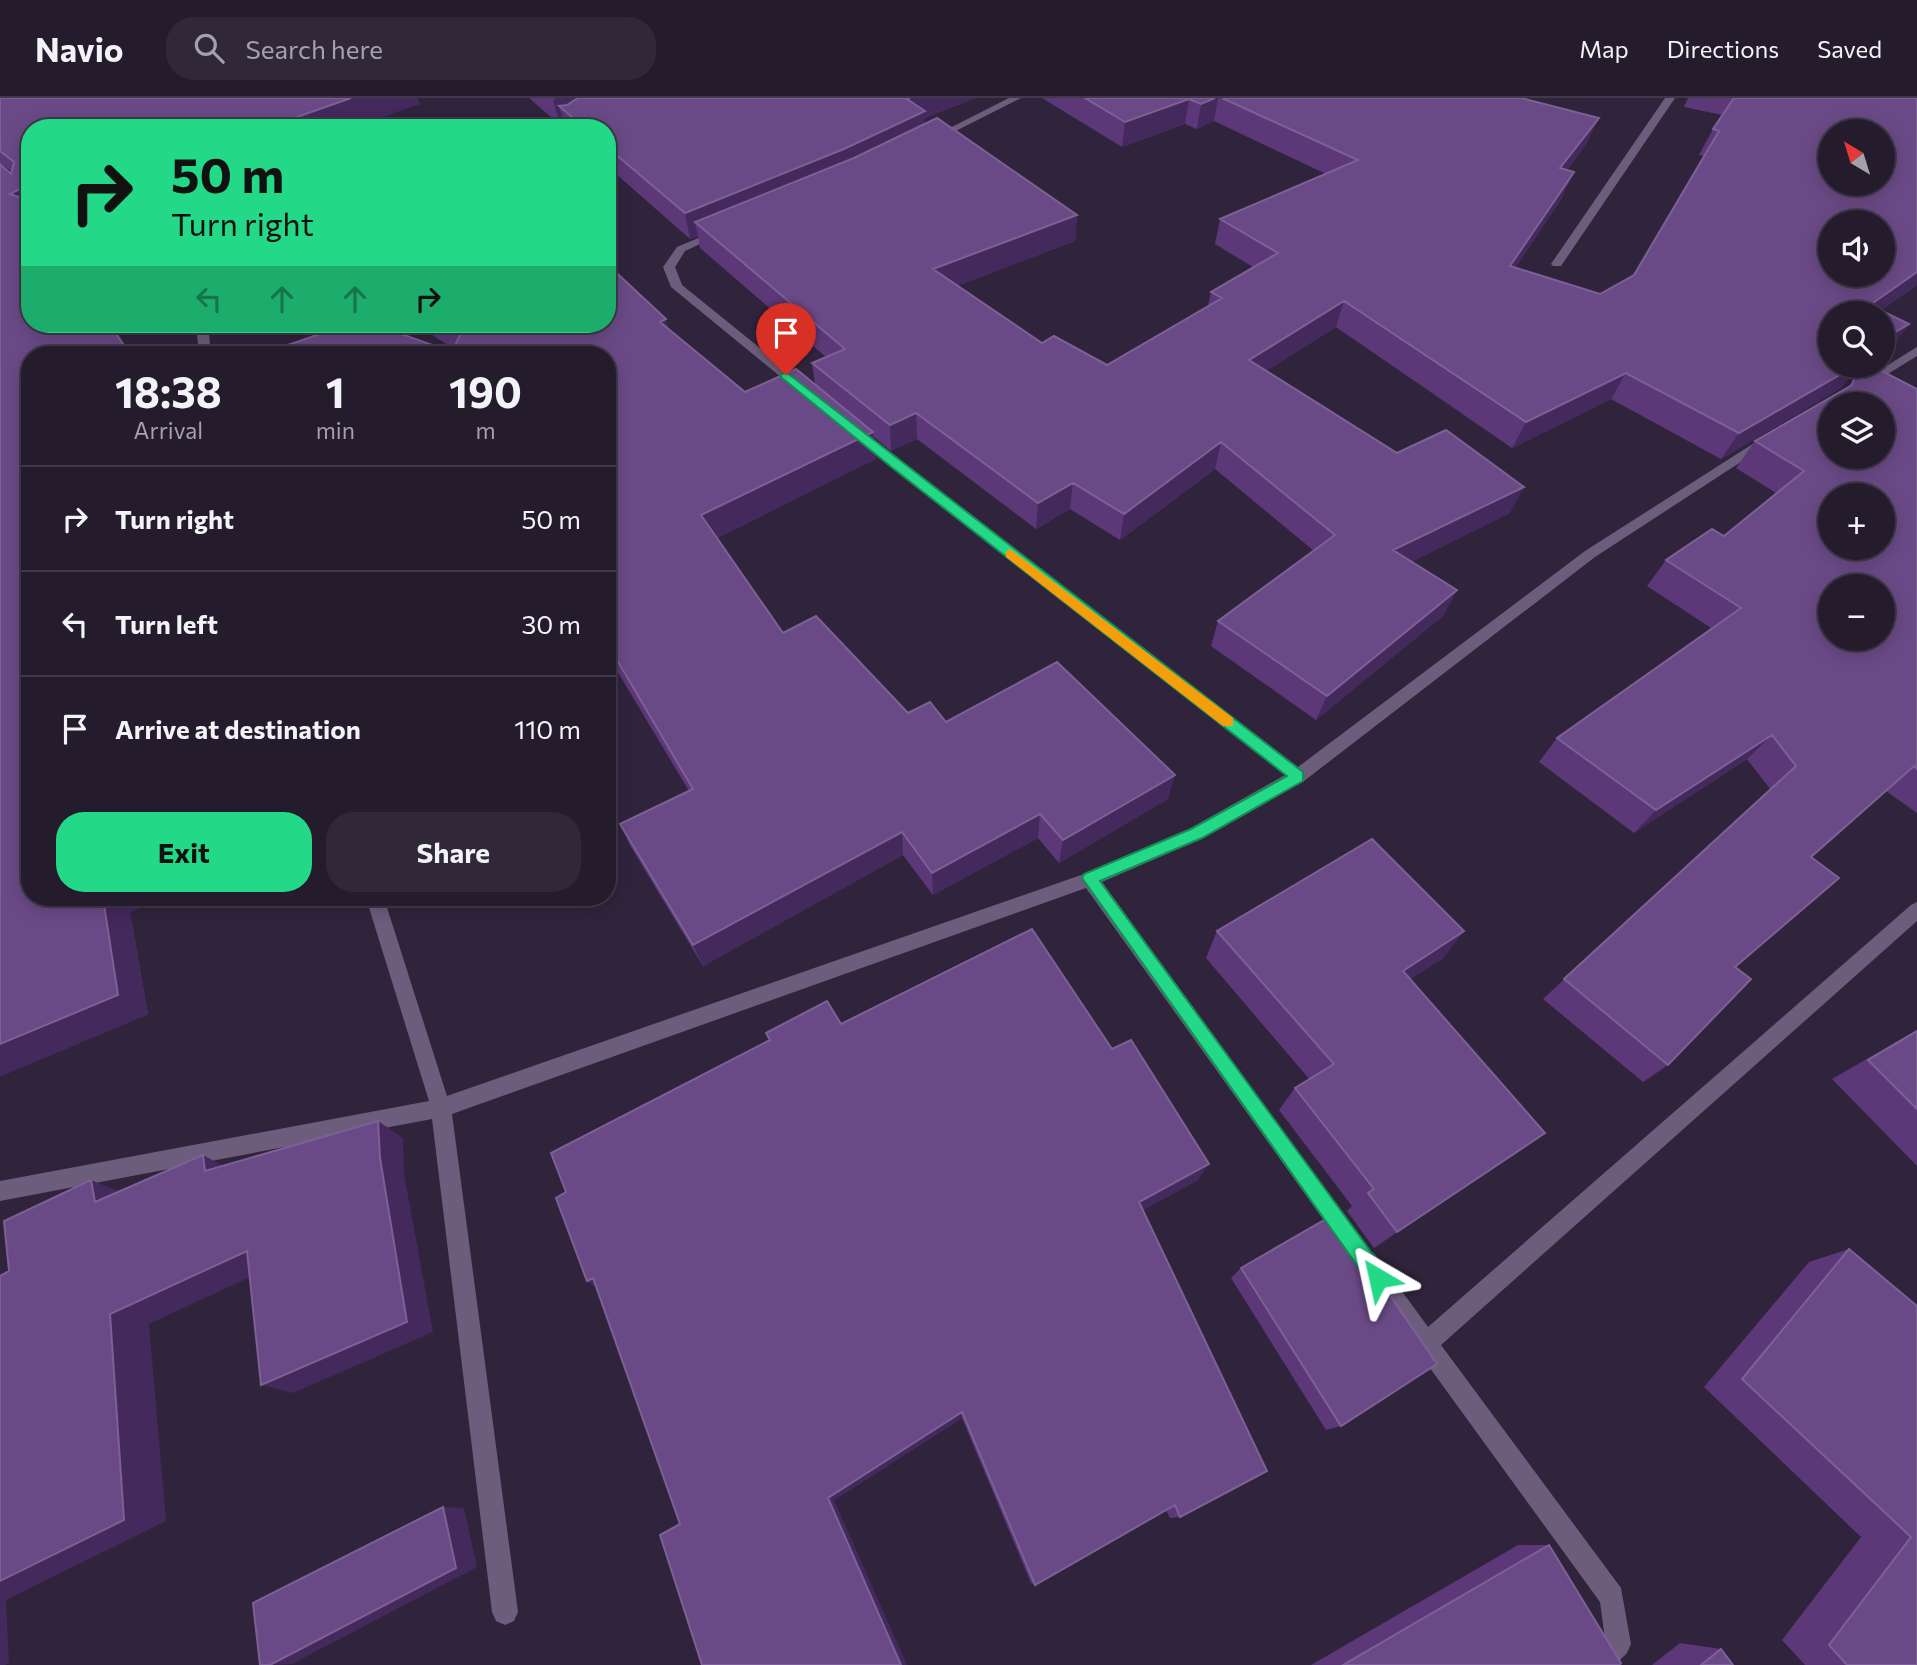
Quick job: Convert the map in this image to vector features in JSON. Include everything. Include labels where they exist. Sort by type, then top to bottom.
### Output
[{"type":"street","points":[[914,148],[1016,98]]},
{"type":"street","points":[[1557,264],[1670,98]]},
{"type":"street","points":[[730,229],[681,249],[668,267],[677,287],[818,402]]},
{"type":"street","points":[[1860,392],[1879,383],[1917,351]]},
{"type":"street","points":[[840,419],[1298,776]]},
{"type":"street","points":[[0,1191],[441,1108],[1090,878],[1197,833],[1298,776],[1590,554],[1740,456],[1785,430]]},
{"type":"street","points":[[1090,878],[1612,1597],[1618,1644],[1597,1665]]},
{"type":"street","points":[[378,906],[441,1108],[505,1612]]},
{"type":"street","points":[[1426,1344],[1917,910]]},
{"type":"building","points":[[0,98],[351,98],[292,119],[21,119],[21,188],[10,194],[21,198],[21,333],[116,333],[124,346],[21,346],[21,906],[104,906],[118,995],[0,1044],[0,164],[11,174],[14,162],[0,151]]},
{"type":"building","points":[[578,98],[910,98],[907,99],[925,111],[844,149],[685,213],[616,155],[616,119],[574,119],[559,106],[567,105]]},
{"type":"building","points":[[1085,98],[1215,98],[1201,104],[1189,99],[1125,122]]},
{"type":"building","points":[[1222,98],[1521,98],[1599,118],[1560,168],[1574,172],[1510,266],[1600,294],[1634,275],[1719,131],[1713,129],[1734,98],[1917,98],[1917,272],[1876,301],[1818,301],[1818,378],[1834,378],[1739,433],[1626,373],[1526,422],[1344,301],[1249,360],[1397,453],[1446,430],[1524,487],[1393,550],[1457,590],[1327,696],[1218,621],[1335,535],[1221,442],[1124,514],[1073,483],[1038,503],[916,413],[890,425],[812,363],[845,349],[695,222],[854,158],[937,118],[1077,215],[933,269],[1042,343],[1054,336],[1107,365],[1222,298],[1211,292],[1278,253],[1220,219],[1358,160]]},
{"type":"building","points":[[616,272],[666,319],[660,322],[745,392],[796,369],[873,432],[701,515],[783,633],[816,616],[908,713],[930,702],[946,722],[1057,662],[1175,775],[1063,840],[1040,814],[932,873],[902,832],[693,945],[620,824],[693,789],[616,658],[616,346],[455,346],[461,333],[616,333]]},
{"type":"building","points":[[1895,317],[1909,324],[1895,332]]},
{"type":"building","points":[[316,333],[398,333],[435,346],[285,346],[317,335]]},
{"type":"building","points":[[1895,378],[1917,389],[1917,769],[1914,766],[1811,857],[1839,878],[1735,967],[1751,979],[1668,1065],[1564,979],[1796,766],[1772,735],[1656,810],[1557,738],[1741,608],[1666,560],[1712,529],[1724,536],[1804,471],[1755,441],[1818,405],[1818,469],[1895,469],[1895,392],[1840,392],[1852,385],[1854,379]]},
{"type":"building","points":[[1372,839],[1464,931],[1403,971],[1545,1133],[1397,1232],[1368,1193],[1374,1189],[1295,1088],[1334,1064],[1217,931]]},
{"type":"building","points":[[1032,929],[1112,1049],[1131,1040],[1209,1164],[1139,1202],[1267,1471],[1180,1517],[1175,1505],[1035,1585],[962,1412],[828,1498],[901,1665],[702,1665],[660,1535],[680,1524],[593,1278],[587,1281],[556,1198],[566,1192],[551,1153],[770,1040],[766,1033],[827,1001],[841,1024]]},
{"type":"building","points":[[1917,1031],[1917,1109],[1868,1060]]},
{"type":"building","points":[[378,1121],[380,1158],[407,1322],[261,1385],[247,1251],[110,1314],[124,1520],[0,1581],[0,1276],[9,1271],[4,1221],[91,1180],[95,1202],[203,1155],[205,1171]]},
{"type":"building","points":[[1338,1212],[1368,1252],[1363,1256],[1437,1364],[1341,1426],[1241,1268]]},
{"type":"building","points":[[1849,1249],[1917,1306],[1917,1665],[1847,1665],[1829,1645],[1911,1537],[1742,1379]]},
{"type":"building","points":[[443,1507],[456,1568],[270,1665],[260,1665],[253,1603]]},
{"type":"building","points":[[1549,1545],[1620,1665],[1343,1665]]},
{"type":"building","points":[[1721,1649],[1733,1665],[1701,1665]]},
{"type":"slow traffic","points":[[1010,554],[1228,722]]},
{"type":"route","points":[[786,375],[894,464],[1298,776],[1197,833],[1090,878],[1378,1278]]}]
